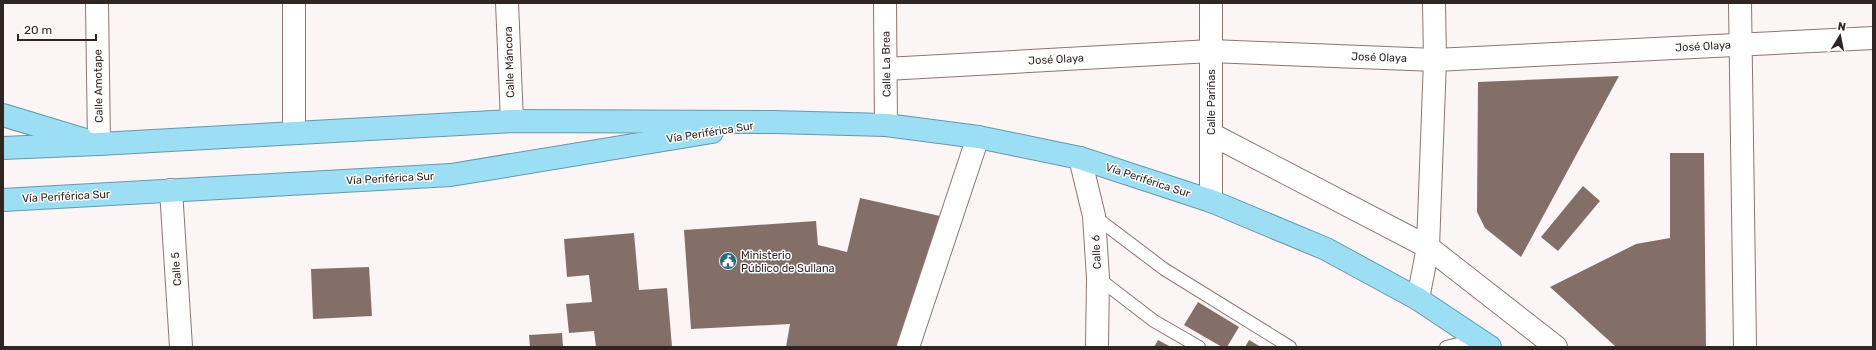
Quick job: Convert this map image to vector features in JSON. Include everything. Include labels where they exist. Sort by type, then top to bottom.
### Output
[{"type":"highway","points":[[3,115],[98,144]]},
{"type":"highway","name":"Vía Periférica Sur","points":[[3,148],[512,121],[773,122],[886,125],[978,137],[1080,158],[1211,201],[1326,249],[1418,299],[1485,343]]},
{"type":"highway","name":"Vía Periférica Sur","points":[[3,200],[451,175],[773,122]]},
{"type":"street","name":"Calle Amotape","points":[[97,3],[98,144]]},
{"type":"street","points":[[294,3],[294,133]]},
{"type":"street","name":"Calle Máncora","points":[[507,3],[512,121]]},
{"type":"street","name":"Calle La Brea","points":[[885,3],[886,125]]},
{"type":"street","name":"Calle Pariñas","points":[[1211,3],[1211,201]]},
{"type":"street","points":[[1418,299],[1428,247],[1436,60],[1434,3]]},
{"type":"street","points":[[1740,3],[1745,347]]},
{"type":"street","name":"José Olaya","points":[[886,69],[1211,51],[1436,60],[1873,38]]},
{"type":"street","points":[[1210,134],[1428,247],[1556,347]]},
{"type":"street","points":[[908,347],[978,137]]},
{"type":"street","name":"Calle 6","points":[[1080,158],[1094,216],[1098,278],[1096,347]]},
{"type":"street","name":"Calle 5","points":[[171,190],[181,347]]},
{"type":"lane","points":[[1094,216],[1164,269],[1290,347]]},
{"type":"lane","points":[[1098,278],[1154,321],[1199,347]]},
{"type":"lane","points":[[1446,347],[1485,343]]},
{"type":"building","points":[[1619,76],[1521,257],[1485,228],[1477,212],[1478,82]]},
{"type":"building","points":[[1670,153],[1704,153],[1706,347],[1616,347],[1550,287],[1636,244],[1670,238]]},
{"type":"building","points":[[1583,186],[1600,201],[1558,251],[1541,237]]},
{"type":"building","points":[[860,198],[940,216],[899,347],[786,347],[790,324],[691,329],[684,230],[816,221],[818,245],[847,252]]},
{"type":"building","points":[[634,233],[639,290],[667,288],[672,347],[596,347],[594,331],[569,333],[566,304],[592,302],[589,275],[567,277],[564,239]]},
{"type":"building","points":[[369,267],[372,316],[313,319],[311,269]]},
{"type":"building","points":[[1198,302],[1239,327],[1227,347],[1222,347],[1184,325]]},
{"type":"building","points":[[562,333],[563,347],[530,347],[529,335]]},
{"type":"building","points":[[1158,340],[1171,347],[1154,347]]},
{"type":"building","points":[[1249,340],[1261,347],[1245,347]]},
{"type":"place","name":"Ministerio Público de Sullana","points":[[728,261]]}]
